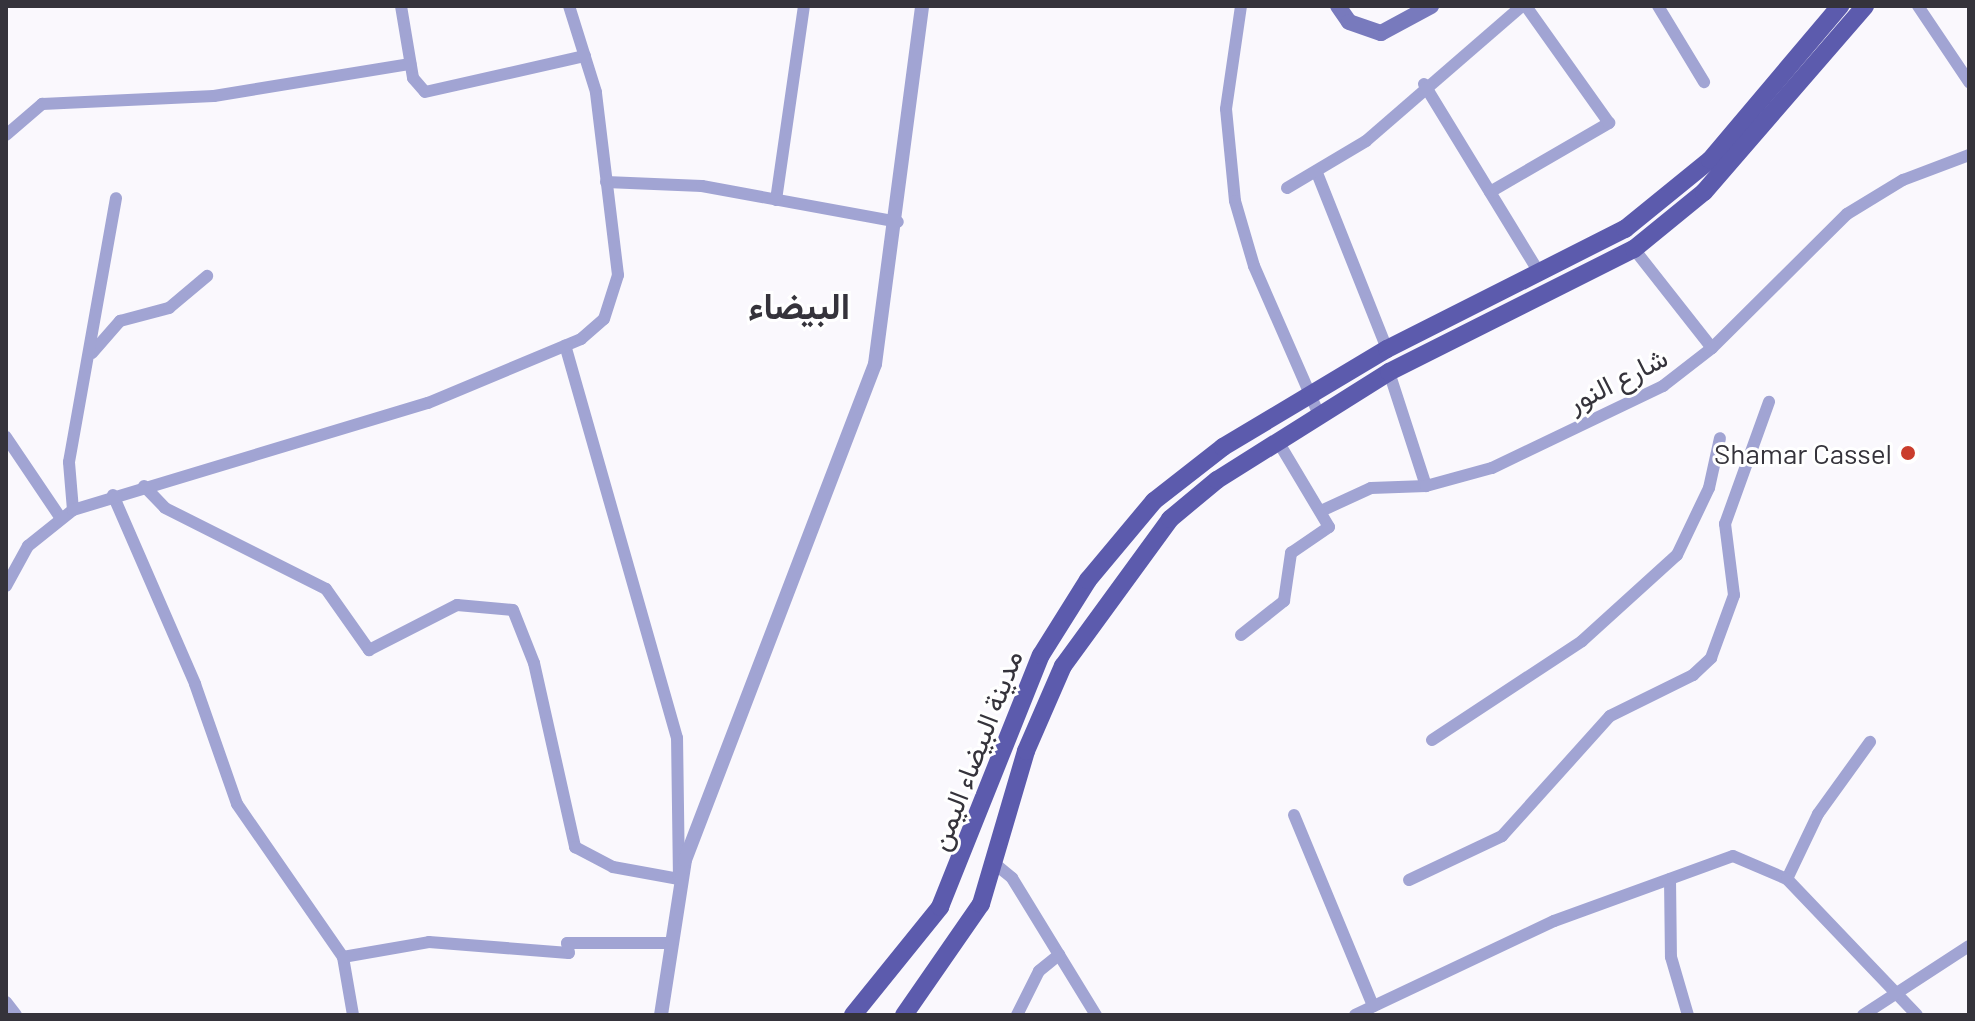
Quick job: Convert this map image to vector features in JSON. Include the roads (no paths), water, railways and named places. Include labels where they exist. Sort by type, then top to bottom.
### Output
[{"type":"main road","points":[[1338,6],[1349,22],[1381,33],[1431,6]]},
{"type":"main road","name":"مدينة البيضاء اليمن","points":[[853,1015],[927,927],[964,855],[1028,682],[1088,580],[1173,483],[1387,349],[1625,229],[1710,160],[1840,6]]},
{"type":"main road","name":"مدينة البيضاء اليمن","points":[[904,1015],[960,941],[995,864],[1038,718],[1095,613],[1189,502],[1389,372],[1634,249],[1704,192],[1865,6]]},
{"type":"main road","points":[[964,855],[995,864]]},
{"type":"street","points":[[401,6],[410,64],[425,92],[585,56]]},
{"type":"street","points":[[6,586],[17,559],[60,517],[73,510],[113,495],[428,403],[565,346],[592,331],[617,298],[606,182],[585,56],[569,6]]},
{"type":"street","points":[[776,200],[804,6]]},
{"type":"street","points":[[679,879],[862,406],[883,330],[922,6]]},
{"type":"street","points":[[1241,6],[1227,86],[1231,178],[1249,252],[1308,397],[1319,415]]},
{"type":"street","points":[[1287,188],[1317,173],[1366,141],[1424,84],[1524,6],[1609,123],[1490,192]]},
{"type":"street","points":[[1658,6],[1704,82]]},
{"type":"street","points":[[1918,6],[1969,82]]},
{"type":"street","points":[[6,135],[42,104],[214,96],[410,64]]},
{"type":"street","points":[[1424,84],[1538,271]]},
{"type":"street","name":"شارع النور","points":[[1321,511],[1371,488],[1426,486],[1492,468],[1663,386],[1712,348],[1847,214],[1903,180],[1969,155]]},
{"type":"street","points":[[1317,173],[1387,349]]},
{"type":"street","points":[[606,182],[702,186],[898,222]]},
{"type":"street","points":[[73,510],[69,462],[116,198]]},
{"type":"street","points":[[1634,249],[1712,348]]},
{"type":"street","points":[[90,356],[120,321],[169,308],[207,276]]},
{"type":"street","points":[[565,346],[677,738],[679,879],[661,1015]]},
{"type":"street","points":[[1389,372],[1426,486]]},
{"type":"street","points":[[1409,880],[1502,836],[1610,716],[1693,675],[1711,658],[1734,595],[1725,524],[1769,402]]},
{"type":"street","points":[[6,437],[60,517]]},
{"type":"street","points":[[1432,740],[1582,641],[1677,555],[1709,488],[1720,438]]},
{"type":"street","points":[[1241,635],[1284,601],[1287,557],[1329,527],[1279,443]]},
{"type":"street","points":[[144,486],[165,508],[326,589],[364,649],[385,646],[457,605],[513,610],[534,663],[575,847],[613,867],[679,879]]},
{"type":"street","points":[[113,495],[195,684],[237,804],[343,957],[353,1015]]},
{"type":"street","points":[[1787,879],[1818,814],[1870,742]]},
{"type":"street","points":[[1294,815],[1373,1006]]},
{"type":"street","points":[[1355,1015],[1543,925],[1733,856],[1787,879],[1917,1015]]},
{"type":"street","points":[[995,864],[1012,878],[1096,1015]]},
{"type":"street","points":[[1670,879],[1671,957],[1688,1015]]},
{"type":"street","points":[[343,957],[442,941],[569,953],[567,943],[670,943]]},
{"type":"street","points":[[1863,1015],[1894,990],[1969,946]]},
{"type":"street","points":[[1017,1015],[1039,971],[1059,955]]},
{"type":"street","points":[[6,1002],[16,1015]]},
{"type":"place","name":"Shamar Cassel","points":[[1908,453]]},
{"type":"district","name":"البيضاء","points":[[799,305]]}]
